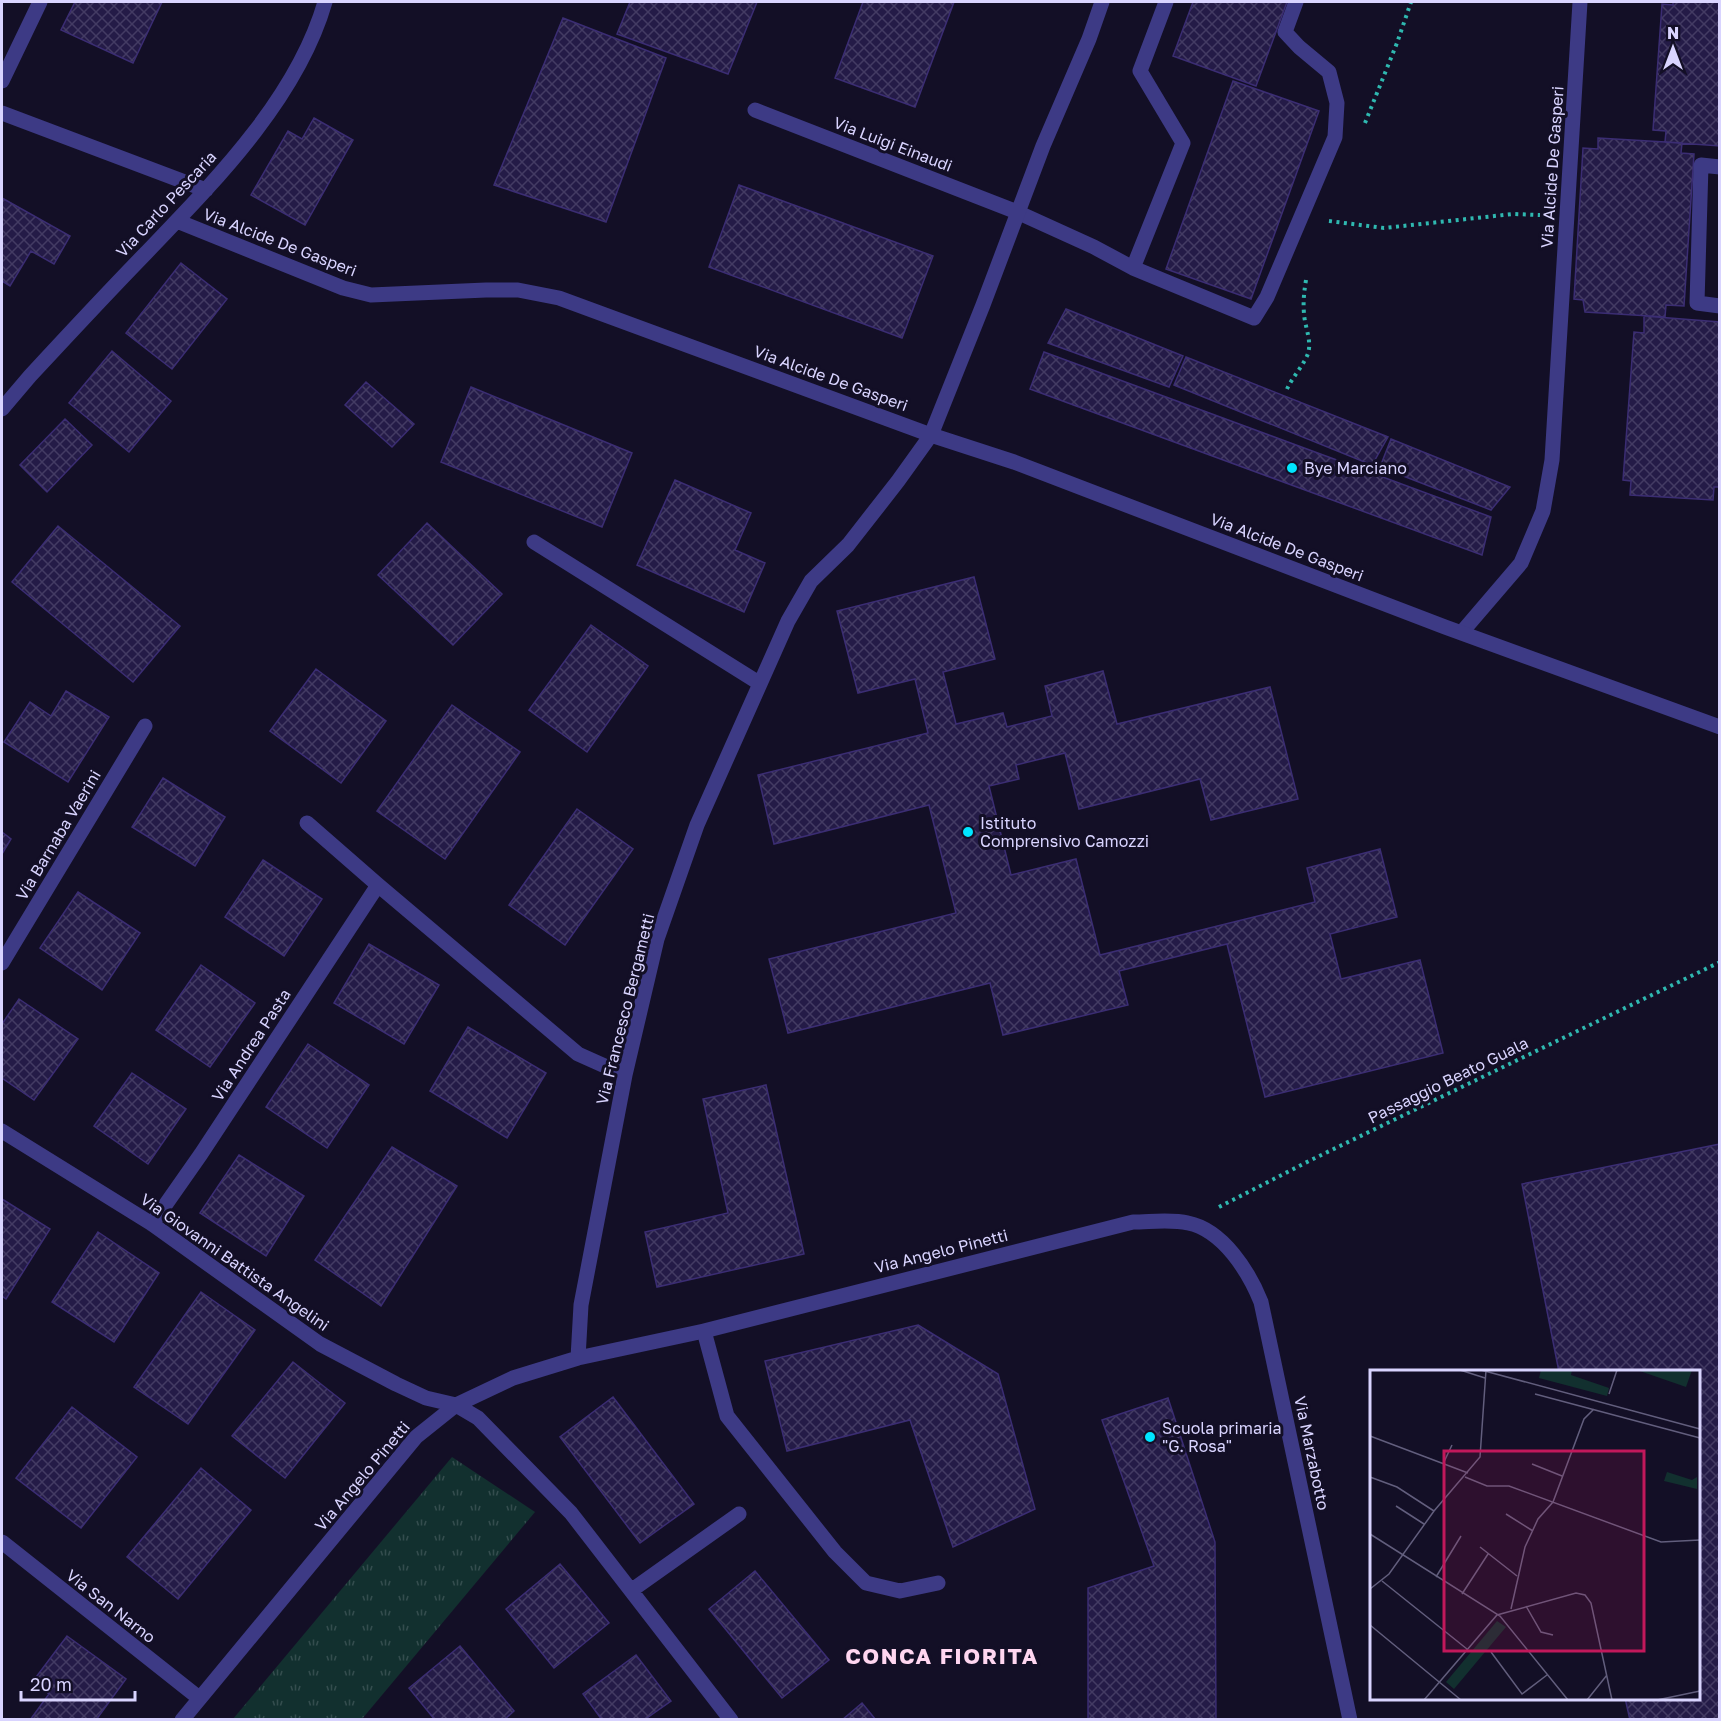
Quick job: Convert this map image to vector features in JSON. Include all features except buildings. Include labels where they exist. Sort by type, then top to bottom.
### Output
[{"type":"street","points":[[2,81],[40,2]]},
{"type":"street","name":"Via Carlo Pescaria","points":[[2,409],[229,164],[277,101],[308,45],[325,2]]},
{"type":"street","points":[[931,435],[1043,146],[1089,39],[1102,2]]},
{"type":"street","points":[[1133,268],[1183,143],[1140,71],[1166,2]]},
{"type":"street","points":[[1017,212],[1094,247],[1133,268],[1254,318],[1267,297],[1335,137],[1337,103],[1329,72],[1285,32],[1296,2]]},
{"type":"street","name":"Via Alcide De Gasperi","points":[[1462,632],[1521,563],[1543,511],[1552,460],[1580,2]]},
{"type":"street","name":"Via Luigi Einaudi","points":[[755,110],[1017,212]]},
{"type":"street","points":[[2,113],[206,190]]},
{"type":"street","points":[[1719,167],[1701,165],[1697,303],[1719,306]]},
{"type":"street","name":"Via Alcide De Gasperi","points":[[177,221],[343,288],[371,295],[508,290],[559,298],[931,435],[1014,462],[1719,727]]},
{"type":"street","name":"Via Francesco Bergametti","points":[[578,1358],[581,1305],[625,1075],[657,939],[697,825],[759,683],[788,621],[811,581],[848,544],[931,435]]},
{"type":"street","points":[[534,542],[759,683]]},
{"type":"street","name":"Via Barnaba Vaerini","points":[[2,963],[145,726]]},
{"type":"street","points":[[307,823],[578,1054],[625,1075]]},
{"type":"street","name":"Via Andrea Pasta","points":[[152,1224],[201,1154],[378,885]]},
{"type":"street","name":"Via Giovanni Battista Angelini","points":[[2,1131],[152,1224],[320,1344],[396,1384],[426,1398],[456,1405],[478,1418],[571,1513],[731,1719]]},
{"type":"street","name":"Via Angelo Pinetti","points":[[182,1719],[416,1437],[456,1405],[513,1378],[578,1358],[704,1331],[1132,1222],[1189,1223]]},
{"type":"street","name":"Via Marzabotto","points":[[1189,1223],[1210,1233],[1228,1248],[1245,1270],[1261,1302],[1350,1719]]},
{"type":"street","points":[[704,1331],[727,1416],[835,1552],[866,1583],[900,1591],[938,1583]]},
{"type":"street","points":[[632,1590],[739,1514]]},
{"type":"street","name":"Via San Narno","points":[[2,1542],[199,1698]]},
{"type":"path","points":[[1365,123],[1397,44],[1411,2]]},
{"type":"path","points":[[1329,221],[1384,228],[1513,214],[1543,213],[1542,225]]},
{"type":"path","points":[[1324,227],[1334,214]]},
{"type":"path","points":[[1287,389],[1293,375],[1308,356],[1309,340],[1303,300],[1308,271]]},
{"type":"path","name":"Passaggio Beato Guala","points":[[1189,1223],[1322,1155],[1719,962]]},
{"type":"green space","points":[[452,1457],[535,1512],[362,1719],[233,1719]]},
{"type":"place","name":"Bye Marciano","points":[[1292,468]]},
{"type":"place","name":"Istituto Comprensivo Camozzi","points":[[968,832]]},
{"type":"place","name":"Scuola primaria \"G. Rosa\"","points":[[1150,1437]]},
{"type":"district","name":"CONCA FIORITA","points":[[942,1656]]}]
